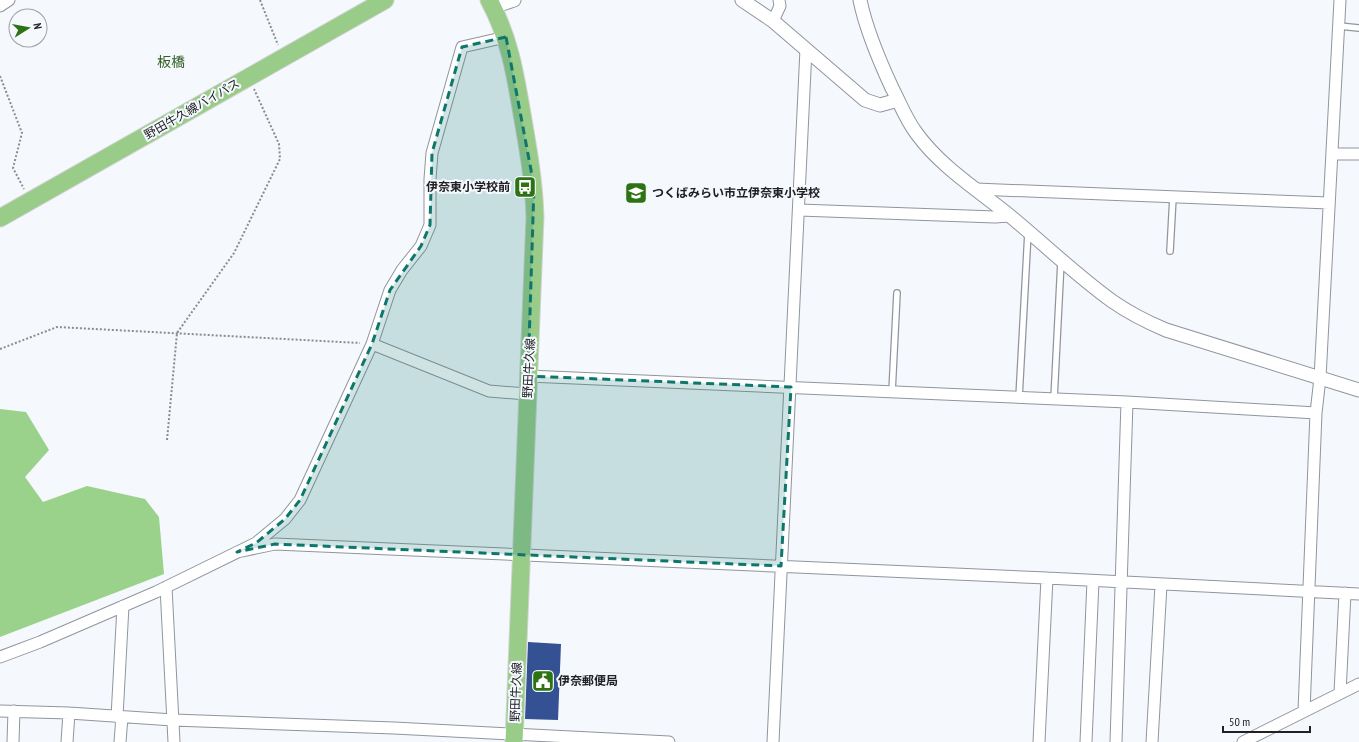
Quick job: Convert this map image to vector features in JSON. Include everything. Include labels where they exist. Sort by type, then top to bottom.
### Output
[{"type":"main road","name":"野田牛久線バイパス","points":[[0,218],[385,0]]},
{"type":"main road","name":"野田牛久線","points":[[491,4],[506,37],[514,68],[534,186],[535,224],[514,738]]},
{"type":"street","points":[[0,6],[9,0]]},
{"type":"street","points":[[491,4],[514,0]]},
{"type":"street","points":[[742,0],[773,21],[865,100],[880,104],[898,100]]},
{"type":"street","points":[[773,21],[780,6],[779,0]]},
{"type":"street","points":[[860,0],[867,26],[898,100],[915,132],[926,146],[938,158],[1093,286],[1114,302],[1141,319],[1166,330],[1359,390]]},
{"type":"street","points":[[1304,711],[1310,592],[1316,413],[1320,378],[1340,0]]},
{"type":"street","points":[[0,657],[40,642],[166,587],[256,543],[285,519],[300,500],[372,344],[390,290],[402,270],[421,246],[430,225],[430,179],[432,153],[462,47],[506,37]]},
{"type":"street","points":[[773,742],[806,49]]},
{"type":"street","points":[[1332,154],[1359,154]]},
{"type":"street","points":[[976,189],[1329,203]]},
{"type":"street","points":[[799,210],[995,217],[1010,216]]},
{"type":"street","points":[[372,344],[489,391],[527,394]]},
{"type":"street","points":[[528,376],[1127,402],[1316,413]]},
{"type":"street","points":[[1116,742],[1127,402]]},
{"type":"street","points":[[237,552],[275,544],[1047,578],[1359,594]]},
{"type":"street","points":[[1039,742],[1047,578]]},
{"type":"street","points":[[1086,742],[1093,581]]},
{"type":"street","points":[[1152,742],[1161,584]]},
{"type":"street","points":[[166,587],[174,742]]},
{"type":"street","points":[[1340,693],[1345,593]]},
{"type":"street","points":[[120,742],[123,606]]},
{"type":"street","points":[[1243,742],[1359,684]]},
{"type":"street","points":[[0,711],[69,713],[173,720],[394,728],[514,738],[669,742]]},
{"type":"street","points":[[13,742],[14,711]]},
{"type":"street","points":[[67,742],[69,713]]},
{"type":"lane","points":[[1338,26],[1359,28]]},
{"type":"lane","points":[[1170,251],[1173,197]]},
{"type":"lane","points":[[1019,398],[1028,231]]},
{"type":"lane","points":[[1054,399],[1061,259]]},
{"type":"lane","points":[[892,392],[897,293]]},
{"type":"path","points":[[260,0],[283,58]]},
{"type":"path","points":[[0,76],[22,134],[13,168],[30,201]]},
{"type":"path","points":[[167,440],[177,333],[234,253],[280,159],[279,144],[249,77]]},
{"type":"path","points":[[0,349],[57,327],[372,344]]},
{"type":"highlighted area","points":[[506,37],[534,186],[528,376],[791,387],[781,566],[275,544],[237,552],[256,543],[285,519],[300,500],[372,344],[390,290],[421,246],[430,225],[432,153],[462,47]]},
{"type":"green space","points":[[0,409],[26,412],[49,450],[25,477],[43,502],[87,486],[145,499],[159,517],[164,574],[0,637]]},
{"type":"building","points":[[528,642],[561,644],[558,720],[525,719]]},
{"type":"place","name":"伊奈東小学校前","points":[[525,187]]},
{"type":"place","name":"つくばみらい市立伊奈東小学校","points":[[636,193]]},
{"type":"place","name":"伊奈郵便局","points":[[543,681]]},
{"type":"district","name":"板橋","points":[[171,62]]}]
